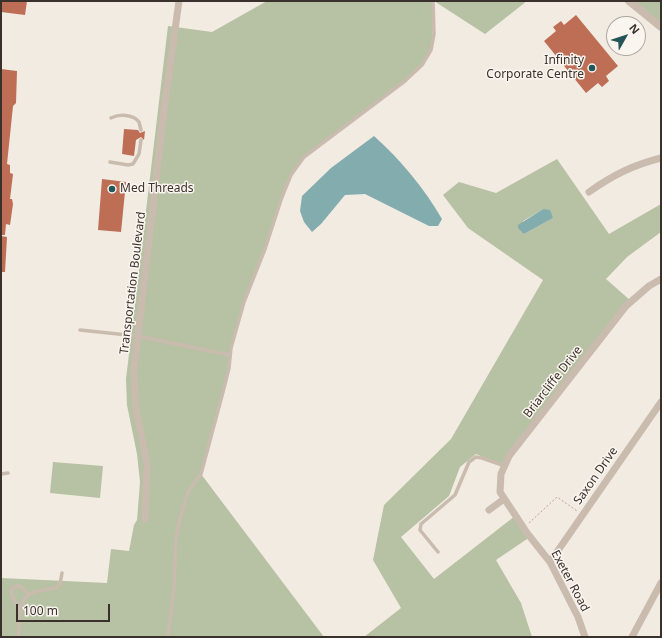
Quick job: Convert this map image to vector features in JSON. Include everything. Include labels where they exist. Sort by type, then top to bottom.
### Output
[{"type":"street","name":"Transportation Boulevard","points":[[145,519],[147,463],[133,386],[137,336],[165,102],[180,1]]},
{"type":"street","points":[[629,1],[661,27]]},
{"type":"street","points":[[589,192],[615,174],[642,163],[661,158]]},
{"type":"street","name":"Briarcliffe Drive","points":[[504,499],[500,492],[501,474],[509,456],[626,306],[649,286],[661,279]]},
{"type":"street","name":"Saxon Drive","points":[[550,562],[661,402]]},
{"type":"street","points":[[489,510],[504,499]]},
{"type":"street","name":"Exeter Road","points":[[504,499],[527,534],[550,562],[578,617],[585,637]]},
{"type":"street","points":[[632,637],[661,583]]},
{"type":"lane","points":[[168,637],[174,586],[176,538],[188,492],[201,474],[223,392],[230,355],[244,302],[265,249],[291,175],[304,157],[405,81],[422,65],[431,50],[434,34],[433,1]]},
{"type":"lane","points":[[111,118],[117,115],[133,117],[139,122],[141,130]]},
{"type":"lane","points":[[110,162],[128,165],[133,164],[137,160],[141,140]]},
{"type":"lane","points":[[80,330],[137,336],[230,355]]},
{"type":"lane","points":[[438,552],[420,530],[421,524],[455,495],[469,462],[476,457],[505,466]]},
{"type":"lane","points":[[1,474],[8,473]]},
{"type":"lane","points":[[18,637],[20,613],[24,599],[33,591],[56,588],[60,584],[62,573]]},
{"type":"lane","points":[[20,613],[10,592],[15,586],[20,586],[29,595]]},
{"type":"path","points":[[529,524],[557,497],[578,512]]},
{"type":"green space","points":[[267,1],[433,1],[434,19],[431,50],[422,65],[405,81],[304,157],[291,175],[265,249],[244,302],[231,348],[229,368],[201,474],[324,637],[1,637],[1,578],[107,583],[111,549],[129,551],[134,525],[137,520],[140,482],[137,454],[127,405],[126,379],[168,26],[212,32]]},
{"type":"green space","points":[[434,1],[527,1],[485,34]]},
{"type":"green space","points":[[629,1],[661,1],[661,27]]},
{"type":"green space","points":[[557,159],[609,234],[661,204],[661,232],[627,257],[606,279],[631,301],[505,466],[476,454],[460,467],[449,496],[401,537],[434,579],[515,516],[530,537],[496,560],[521,603],[532,637],[364,637],[401,608],[373,560],[384,505],[451,439],[543,280],[468,228],[443,195],[459,182],[496,193]],"holes":[[[543,209],[553,218],[524,234],[523,221]]]},
{"type":"green space","points":[[53,462],[103,466],[100,498],[50,493]]},
{"type":"water","points":[[374,136],[403,165],[428,196],[442,219],[438,226],[429,226],[365,194],[345,195],[321,224],[312,232],[304,222],[300,211],[302,196],[331,168]]},
{"type":"water","points":[[543,209],[550,210],[553,218],[524,234],[518,228],[518,225]]},
{"type":"building","points":[[1,1],[27,1],[25,15],[1,12]]},
{"type":"building","points":[[576,15],[606,51],[606,56],[610,56],[618,66],[606,76],[609,81],[602,87],[598,83],[586,93],[544,41],[556,31],[553,27],[561,21],[564,25]]},
{"type":"building","points":[[1,69],[17,71],[16,103],[13,106],[7,164],[10,165],[10,173],[13,174],[10,199],[12,199],[13,204],[10,225],[6,224],[5,235],[1,235]]},
{"type":"building","points":[[124,129],[138,130],[140,133],[145,131],[144,140],[141,137],[136,140],[134,156],[122,154]]},
{"type":"building","points":[[102,179],[126,182],[121,232],[98,230]]},
{"type":"building","points":[[1,236],[7,237],[5,272],[1,272]]},
{"type":"place","name":"Infinity Corporate Centre","points":[[592,68]]},
{"type":"place","name":"Med Threads","points":[[112,189]]}]
